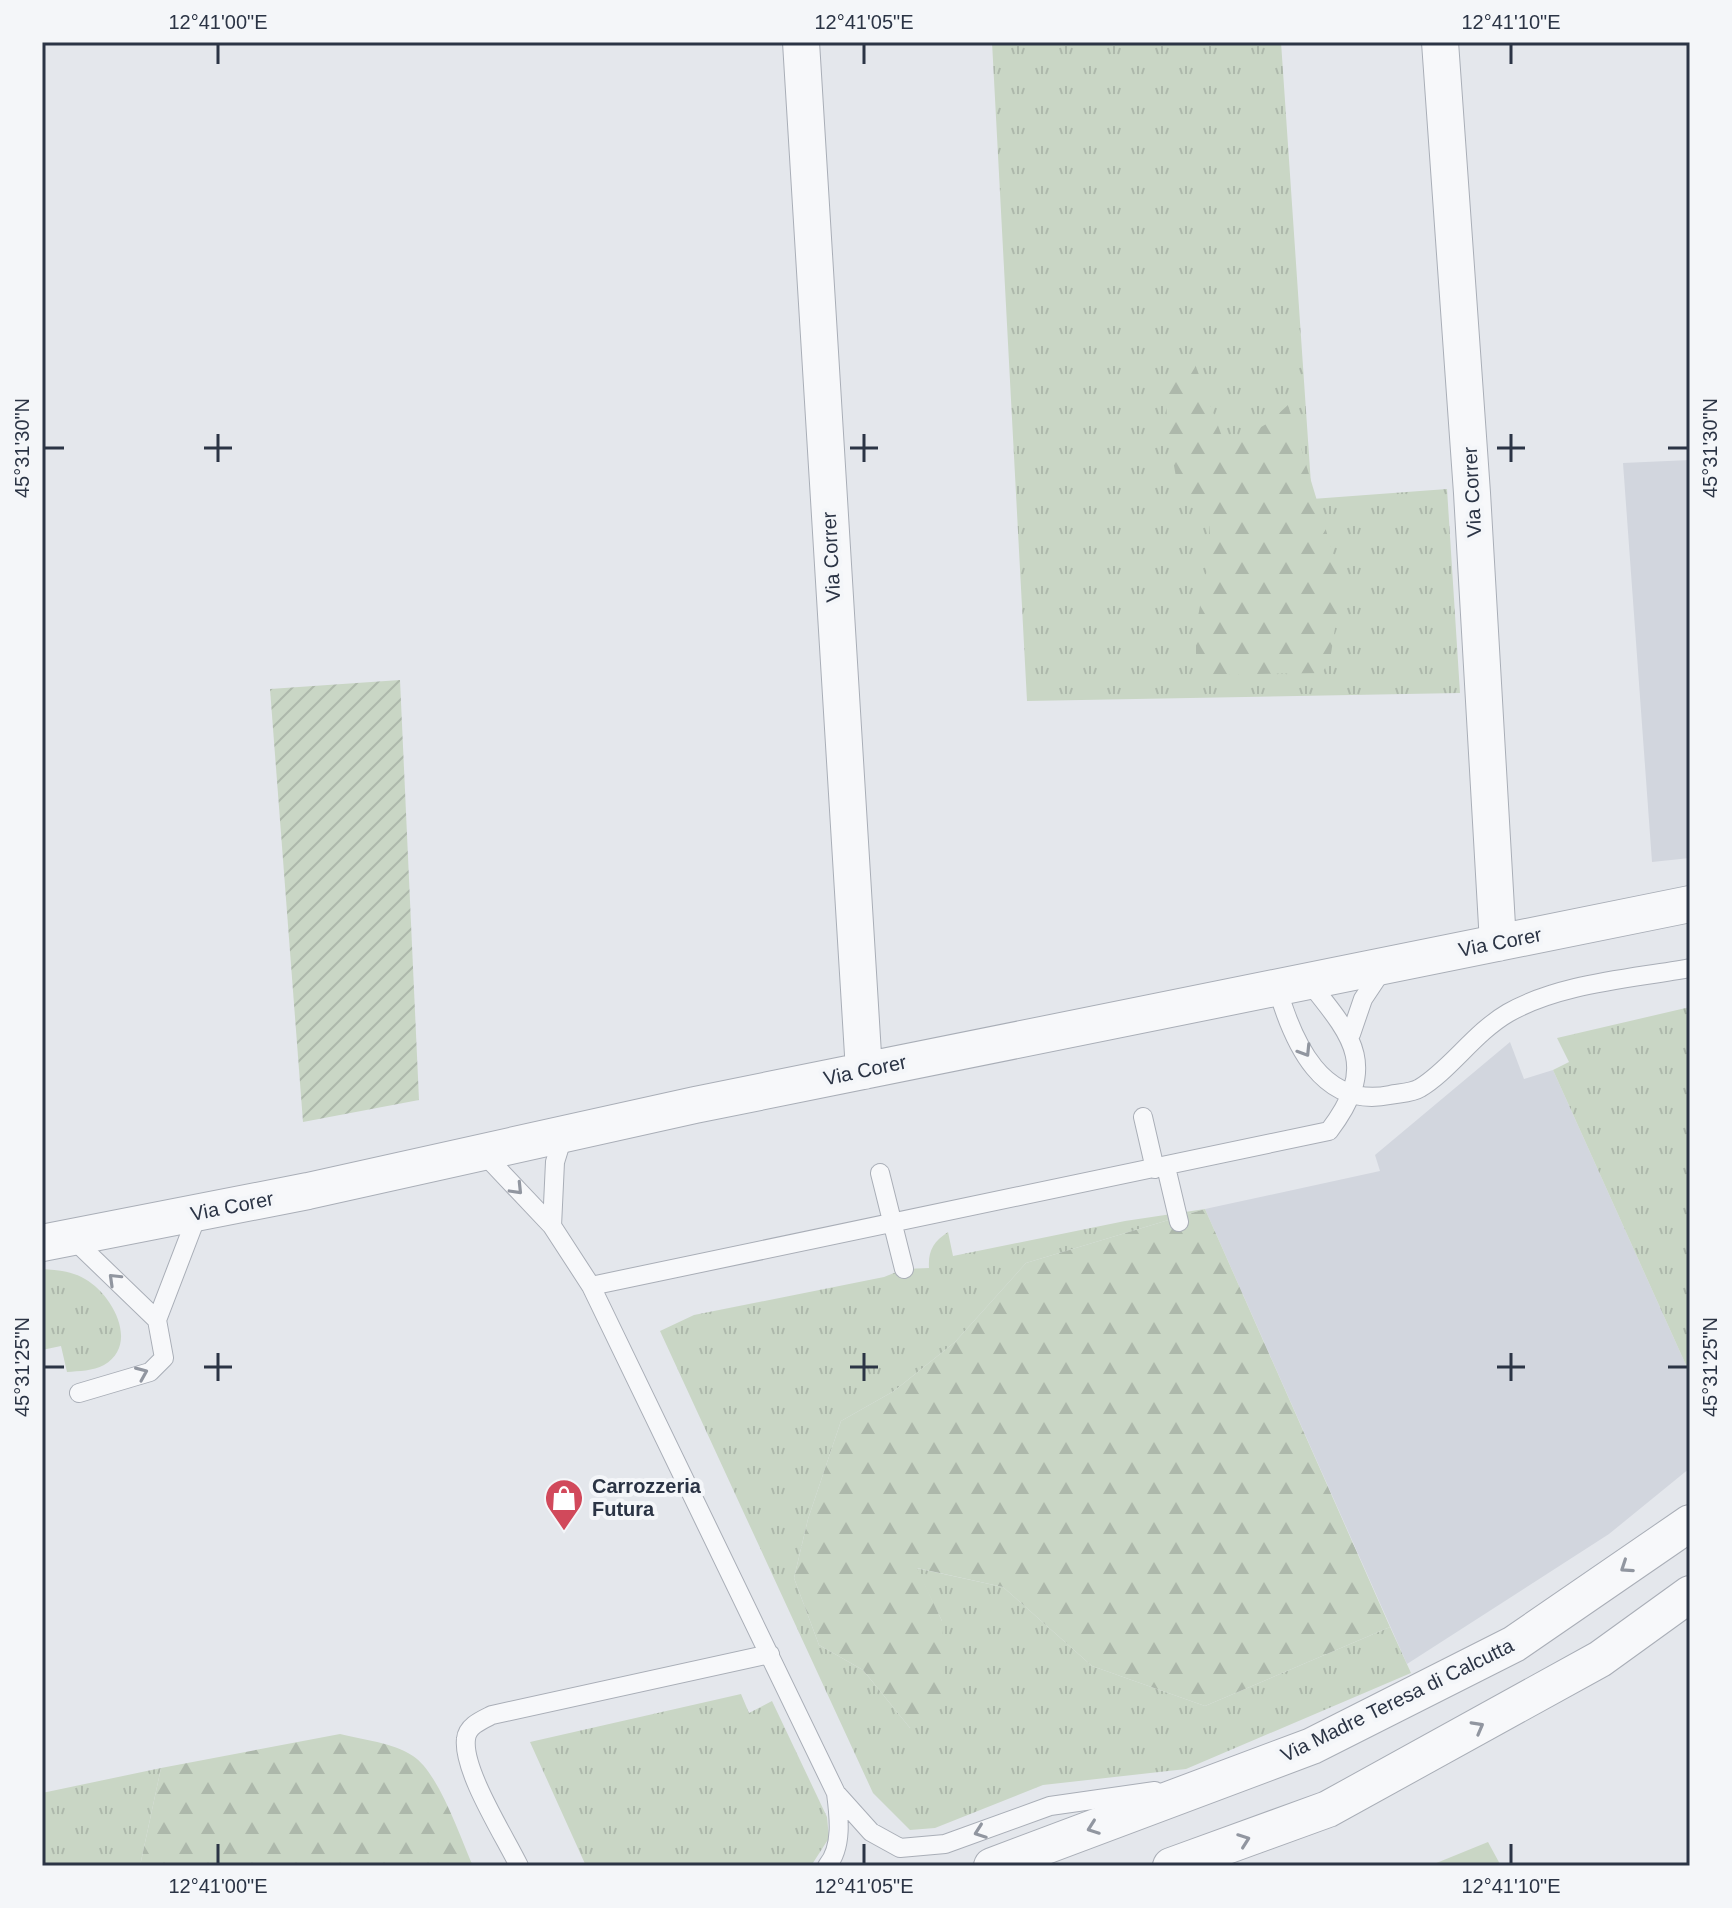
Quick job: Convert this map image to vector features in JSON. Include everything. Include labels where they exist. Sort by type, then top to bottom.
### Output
[{"type":"street","name":"Via Correr","points":[[801,42],[864,1071]]},
{"type":"street","name":"Via Correr","points":[[1440,42],[1471,477],[1498,943]]},
{"type":"street","name":"Via Corer","points":[[57,1241],[864,1071],[1690,904]]},
{"type":"street","name":"Via Madre Teresa di Calcutta","points":[[992,1866],[1312,1746],[1514,1644],[1690,1523]]},
{"type":"street","points":[[1171,1866],[1328,1809],[1600,1659],[1690,1594]]},
{"type":"lane","points":[[591,1286],[1329,1131],[1353,1097],[1356,1062],[1351,1034],[1363,999],[1387,964]]},
{"type":"lane","points":[[1351,1034],[1293,984],[1286,1018],[1326,1083],[1353,1097],[1376,1098],[1419,1089],[1507,1014],[1546,997],[1690,968]]},
{"type":"lane","points":[[1143,1117],[1179,1222]]},
{"type":"lane","points":[[552,1226],[555,1162],[564,1133]]},
{"type":"lane","points":[[482,1152],[552,1226],[591,1286],[836,1793],[871,1832],[900,1848],[945,1844],[1050,1806],[1219,1781]]},
{"type":"lane","points":[[880,1173],[904,1269]]},
{"type":"lane","points":[[79,1393],[150,1372],[164,1358],[157,1320],[198,1213]]},
{"type":"lane","points":[[57,1241],[157,1320]]},
{"type":"lane","points":[[519,1866],[471,1768],[466,1738],[473,1725],[492,1715],[770,1654]]},
{"type":"lane","points":[[827,1866],[833,1859],[840,1823],[836,1793]]},
{"type":"shaded area","points":[[1690,460],[1690,858],[1652,862],[1623,463]]},
{"type":"shaded area","points":[[1510,1042],[1524,1079],[1553,1070],[1690,1374],[1690,1468],[1609,1534],[1407,1664],[1205,1209],[1380,1171],[1375,1155]]},
{"type":"green space","points":[[992,42],[1281,42],[1312,499],[1447,489],[1460,693],[1027,701]]},
{"type":"green space","points":[[1192,356],[1226,447],[1268,423],[1288,405],[1342,583],[1330,660],[1322,673],[1196,675],[1196,627],[1211,548],[1208,511],[1177,483],[1167,425],[1166,384]]},
{"type":"green space","points":[[400,680],[419,1100],[303,1122],[270,689]]},
{"type":"green space","points":[[1690,1007],[1690,1374],[1553,1070],[1569,1062],[1557,1038]]},
{"type":"green space","points":[[1205,1209],[1026,1263],[955,1342],[894,1391],[841,1421],[808,1519],[794,1578],[819,1645],[863,1670],[910,1728],[942,1621],[916,1568],[1003,1587],[1092,1666],[1205,1706],[1390,1627],[1411,1673],[1186,1769],[1043,1785],[935,1828],[910,1830],[873,1793],[660,1331],[694,1315],[884,1277],[904,1269],[929,1268],[932,1247],[948,1232],[953,1256],[1125,1221]]},
{"type":"green space","points":[[1205,1209],[1390,1627],[1205,1706],[1092,1666],[1003,1587],[917,1568],[942,1621],[947,1705],[910,1728],[863,1670],[819,1645],[794,1578],[808,1519],[841,1421],[894,1391],[955,1342],[1026,1263]]},
{"type":"green space","points":[[42,1269],[58,1270],[85,1279],[112,1307],[121,1333],[120,1345],[115,1356],[104,1365],[91,1370],[67,1372],[61,1346],[42,1350]]},
{"type":"green space","points":[[741,1694],[749,1713],[772,1701],[827,1817],[829,1838],[811,1866],[586,1866],[530,1742]]},
{"type":"green space","points":[[340,1734],[396,1748],[423,1764],[448,1806],[473,1866],[140,1866],[161,1768]]},
{"type":"green space","points":[[161,1768],[140,1866],[42,1866],[42,1793]]},
{"type":"green space","points":[[1488,1842],[1501,1866],[1429,1866]]},
{"type":"place","name":"Carrozzeria Futura","points":[[564,1532]]}]
